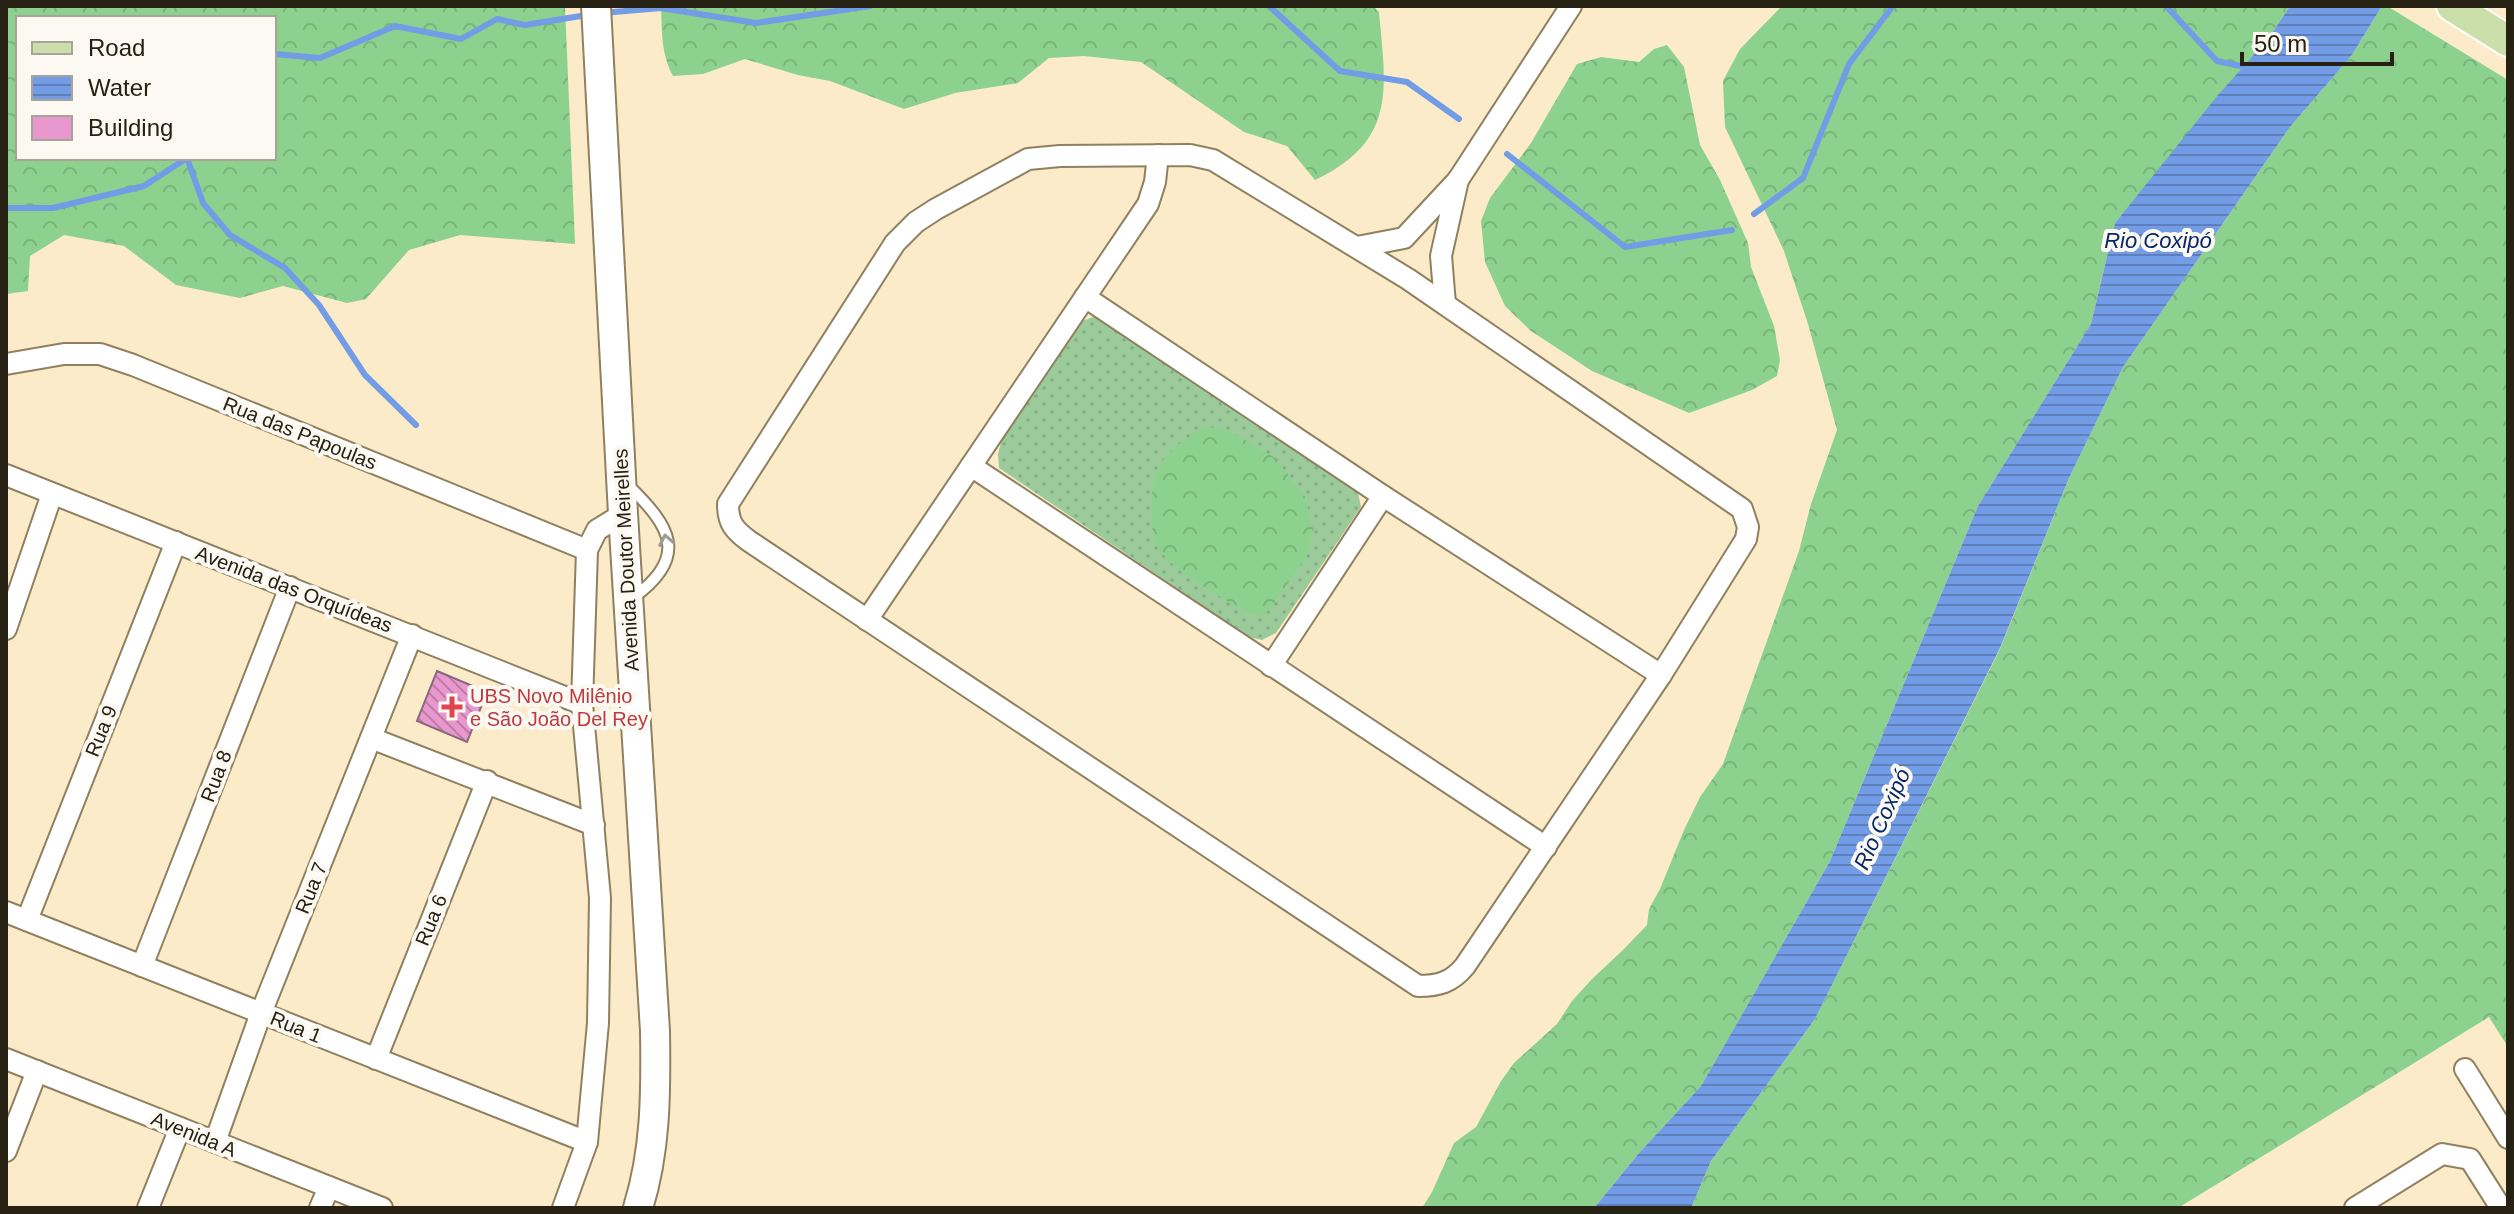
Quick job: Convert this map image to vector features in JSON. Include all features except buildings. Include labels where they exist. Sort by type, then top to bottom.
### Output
[{"type":"main road","points":[[2452,6],[2500,36]]},
{"type":"street","name":"Avenida Doutor Meirelles","points":[[596,6],[655,1031],[656,1110],[647,1180],[638,1208]]},
{"type":"street","points":[[1357,247],[1404,238],[1458,180],[1571,6]]},
{"type":"street","points":[[867,620],[1148,204],[1155,182],[1158,155]]},
{"type":"street","points":[[1190,155],[1213,160],[1357,247],[1742,509],[1748,527],[1746,539],[1661,675],[1546,847],[1458,976],[1435,986],[1418,986],[737,533],[728,520],[728,504],[895,243],[916,222],[1028,159],[1190,155]]},
{"type":"street","points":[[1445,304],[1441,256],[1458,180]]},
{"type":"street","points":[[1085,297],[1383,496],[1661,675]]},
{"type":"street","name":"Rua das Papoulas","points":[[6,364],[64,354],[100,354],[587,550]]},
{"type":"street","points":[[971,466],[1546,847]]},
{"type":"street","name":"Avenida das Orquídeas","points":[[6,475],[582,704]]},
{"type":"street","points":[[6,629],[52,494]]},
{"type":"street","points":[[1271,666],[1383,496]]},
{"type":"street","points":[[563,1208],[587,1142],[598,1023],[600,898],[582,704],[587,550],[597,530],[623,514]]},
{"type":"street","name":"Rua 9","points":[[27,920],[176,542]]},
{"type":"street","name":"Rua 8","points":[[142,966],[290,587]]},
{"type":"street","name":"Rua 7","points":[[215,1142],[261,1013],[412,635]]},
{"type":"street","points":[[371,738],[594,825]]},
{"type":"street","name":"Rua 6","points":[[376,1059],[487,781]]},
{"type":"street","name":"Rua 1","points":[[6,912],[587,1142]]},
{"type":"street","name":"Avenida A","points":[[6,1059],[382,1208]]},
{"type":"street","points":[[2465,1069],[2508,1138]]},
{"type":"street","points":[[6,1151],[37,1071]]},
{"type":"street","points":[[148,1208],[180,1128]]},
{"type":"street","points":[[2355,1208],[2442,1154],[2470,1159],[2501,1208]]},
{"type":"street","points":[[320,1208],[329,1187]]},
{"type":"lane","points":[[621,479],[660,521],[668,535],[669,550],[664,566],[653,581],[629,601]]},
{"type":"green space","points":[[6,6],[565,6],[575,244],[460,235],[409,250],[366,299],[347,303],[283,286],[240,298],[176,285],[124,246],[64,235],[30,256],[28,291],[6,294]]},
{"type":"green space","points":[[661,6],[1373,6],[1379,12],[1383,89],[1373,130],[1361,148],[1342,165],[1315,180],[1287,146],[1244,132],[1141,62],[1084,56],[1049,58],[1018,83],[955,93],[904,109],[830,81],[745,59],[703,74],[673,76],[664,51]]},
{"type":"green space","points":[[1782,6],[2290,6],[2268,39],[2115,223],[2091,324],[1978,506],[1830,861],[1701,1086],[1639,1153],[1594,1208],[1422,1208],[1454,1143],[1476,1127],[1514,1063],[1557,1024],[1592,979],[1647,925],[1649,909],[1684,830],[1700,797],[1723,764],[1799,551],[1811,504],[1837,430],[1784,251],[1725,127],[1723,81],[1740,49]]},
{"type":"green space","points":[[2382,6],[2387,6],[2508,80],[2508,1047],[2489,1017],[2178,1208],[1691,1208],[1711,1161],[1815,1019],[2000,649],[2069,478],[2123,367],[2290,127],[2352,55]]},
{"type":"green space","points":[[1667,45],[1684,67],[1700,145],[1720,180],[1748,243],[1751,267],[1774,326],[1780,360],[1777,376],[1752,390],[1689,413],[1592,371],[1531,331],[1505,306],[1485,262],[1481,221],[1490,198],[1531,143],[1577,64],[1601,57],[1639,62],[1654,49]]},
{"type":"green space","points":[[1096,316],[1357,488],[1361,507],[1276,633],[1262,640],[1249,637],[999,468],[998,454],[1002,439],[1082,321]]},
{"type":"green space","points":[[1206,426],[1232,432],[1275,458],[1305,497],[1314,530],[1306,557],[1270,609],[1259,617],[1186,575],[1162,553],[1154,540],[1152,495],[1158,470],[1171,451]]},
{"type":"water","name":"Rio Coxipó","points":[[2290,6],[2382,6],[2352,55],[2290,127],[2123,367],[2069,478],[2000,648],[1815,1019],[1711,1161],[1691,1208],[1594,1208],[1639,1153],[1701,1086],[1830,861],[1978,506],[2091,324],[2115,223],[2218,95],[2268,39]]},
{"type":"waterway","points":[[602,13],[661,8],[756,23],[870,6]]},
{"type":"waterway","points":[[1269,6],[1340,71],[1407,82],[1459,119]]},
{"type":"waterway","points":[[1754,214],[1803,178],[1849,64],[1893,6]]},
{"type":"waterway","points":[[2166,6],[2217,61],[2250,68]]},
{"type":"waterway","points":[[276,54],[320,58],[395,26],[461,39],[497,19],[525,25],[587,15]]},
{"type":"waterway","points":[[1507,154],[1625,247],[1732,230]]},
{"type":"waterway","points":[[6,208],[53,208],[144,186],[184,160]]},
{"type":"waterway","points":[[188,160],[203,203],[230,235],[285,268],[319,305],[365,375],[416,425]]},
{"type":"place","name":"UBS Novo Milênio e São João Del Rey","points":[[452,707]]}]
